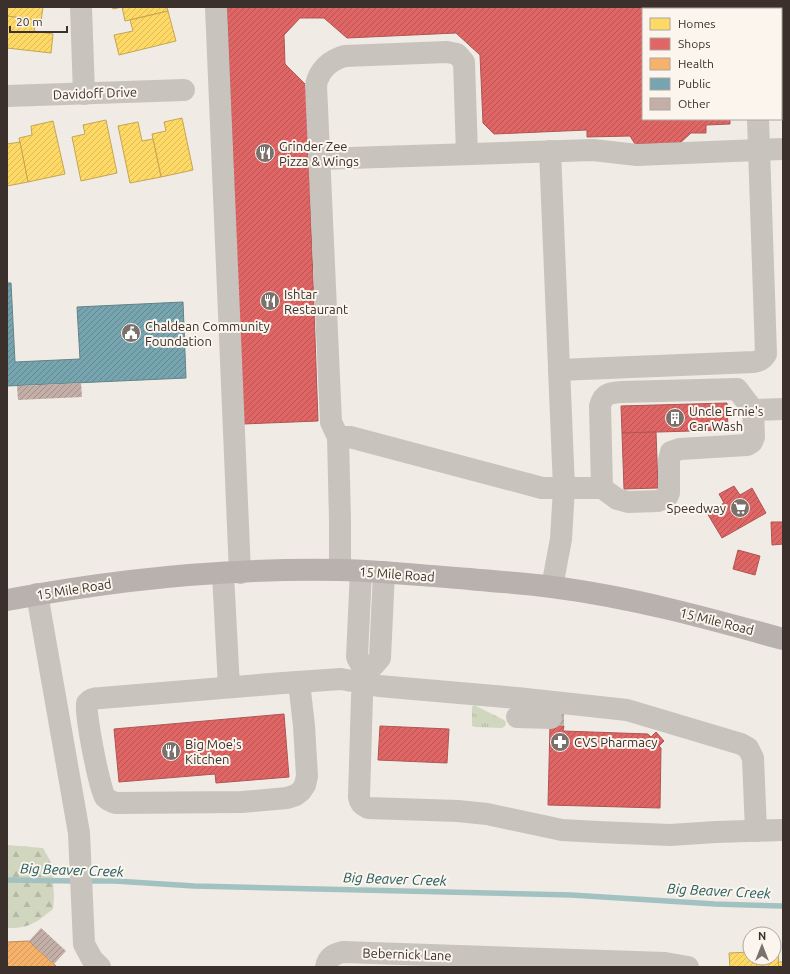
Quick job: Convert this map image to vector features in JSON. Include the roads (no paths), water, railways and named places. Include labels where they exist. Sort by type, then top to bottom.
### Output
[{"type":"main road","name":"15 Mile Road","points":[[7,600],[116,582],[169,577],[289,570],[384,572],[552,587],[646,604],[707,618],[783,639]]},
{"type":"street","points":[[80,7],[84,94]]},
{"type":"street","points":[[216,7],[231,573],[229,687]]},
{"type":"street","points":[[365,679],[357,657],[350,571],[340,521],[338,437],[331,422],[316,85],[318,76],[331,62],[345,56],[452,52],[464,62],[467,154]]},
{"type":"street","name":"Davidoff Drive","points":[[7,96],[184,90]]},
{"type":"street","points":[[559,370],[754,362],[764,357],[766,354],[758,120]]},
{"type":"street","points":[[319,159],[593,150],[637,155],[783,149]]},
{"type":"street","points":[[550,151],[564,488],[561,539],[552,587]]},
{"type":"street","points":[[338,437],[350,437],[542,488],[602,488],[618,499],[628,502],[658,501],[667,497],[669,492],[669,460],[671,452],[680,449],[747,446],[752,442],[754,437],[753,410],[737,389],[621,392],[606,395],[600,406],[602,488]]},
{"type":"street","points":[[753,410],[783,409]]},
{"type":"street","points":[[384,572],[380,658],[365,679],[362,696],[359,797],[360,802],[368,808],[458,811],[487,814],[562,830],[598,832],[670,835],[783,830]]},
{"type":"street","points":[[37,594],[78,833],[81,864],[84,944],[92,960],[100,967]]},
{"type":"street","points":[[300,692],[307,776],[305,785],[296,795],[287,798],[242,802],[116,803],[105,797],[102,791],[87,715],[87,703],[90,701],[101,698],[229,687],[300,692],[341,679],[365,679],[379,686],[517,698],[627,710],[741,744],[748,748],[753,758],[756,831]]},
{"type":"street","points":[[517,717],[573,719],[627,710]]},
{"type":"street","name":"Bebernick Lane","points":[[326,967],[332,956],[343,952],[665,963],[688,967]]},
{"type":"waterway","name":"Big Beaver Creek","points":[[7,880],[77,881]]},
{"type":"waterway","name":"Big Beaver Creek","points":[[85,881],[115,881],[194,886],[571,895],[715,904],[783,906]]},
{"type":"place","name":"Grinder Zee Pizza & Wings","points":[[265,153]]},
{"type":"place","name":"Ishtar Restaurant","points":[[270,301]]},
{"type":"place","name":"Chaldean Community Foundation","points":[[131,333]]},
{"type":"place","name":"Uncle Ernie's Car Wash","points":[[675,418]]},
{"type":"place","name":"Speedway","points":[[740,508]]},
{"type":"place","name":"CVS Pharmacy","points":[[560,742]]},
{"type":"place","name":"Big Moe's Kitchen","points":[[171,751]]}]
